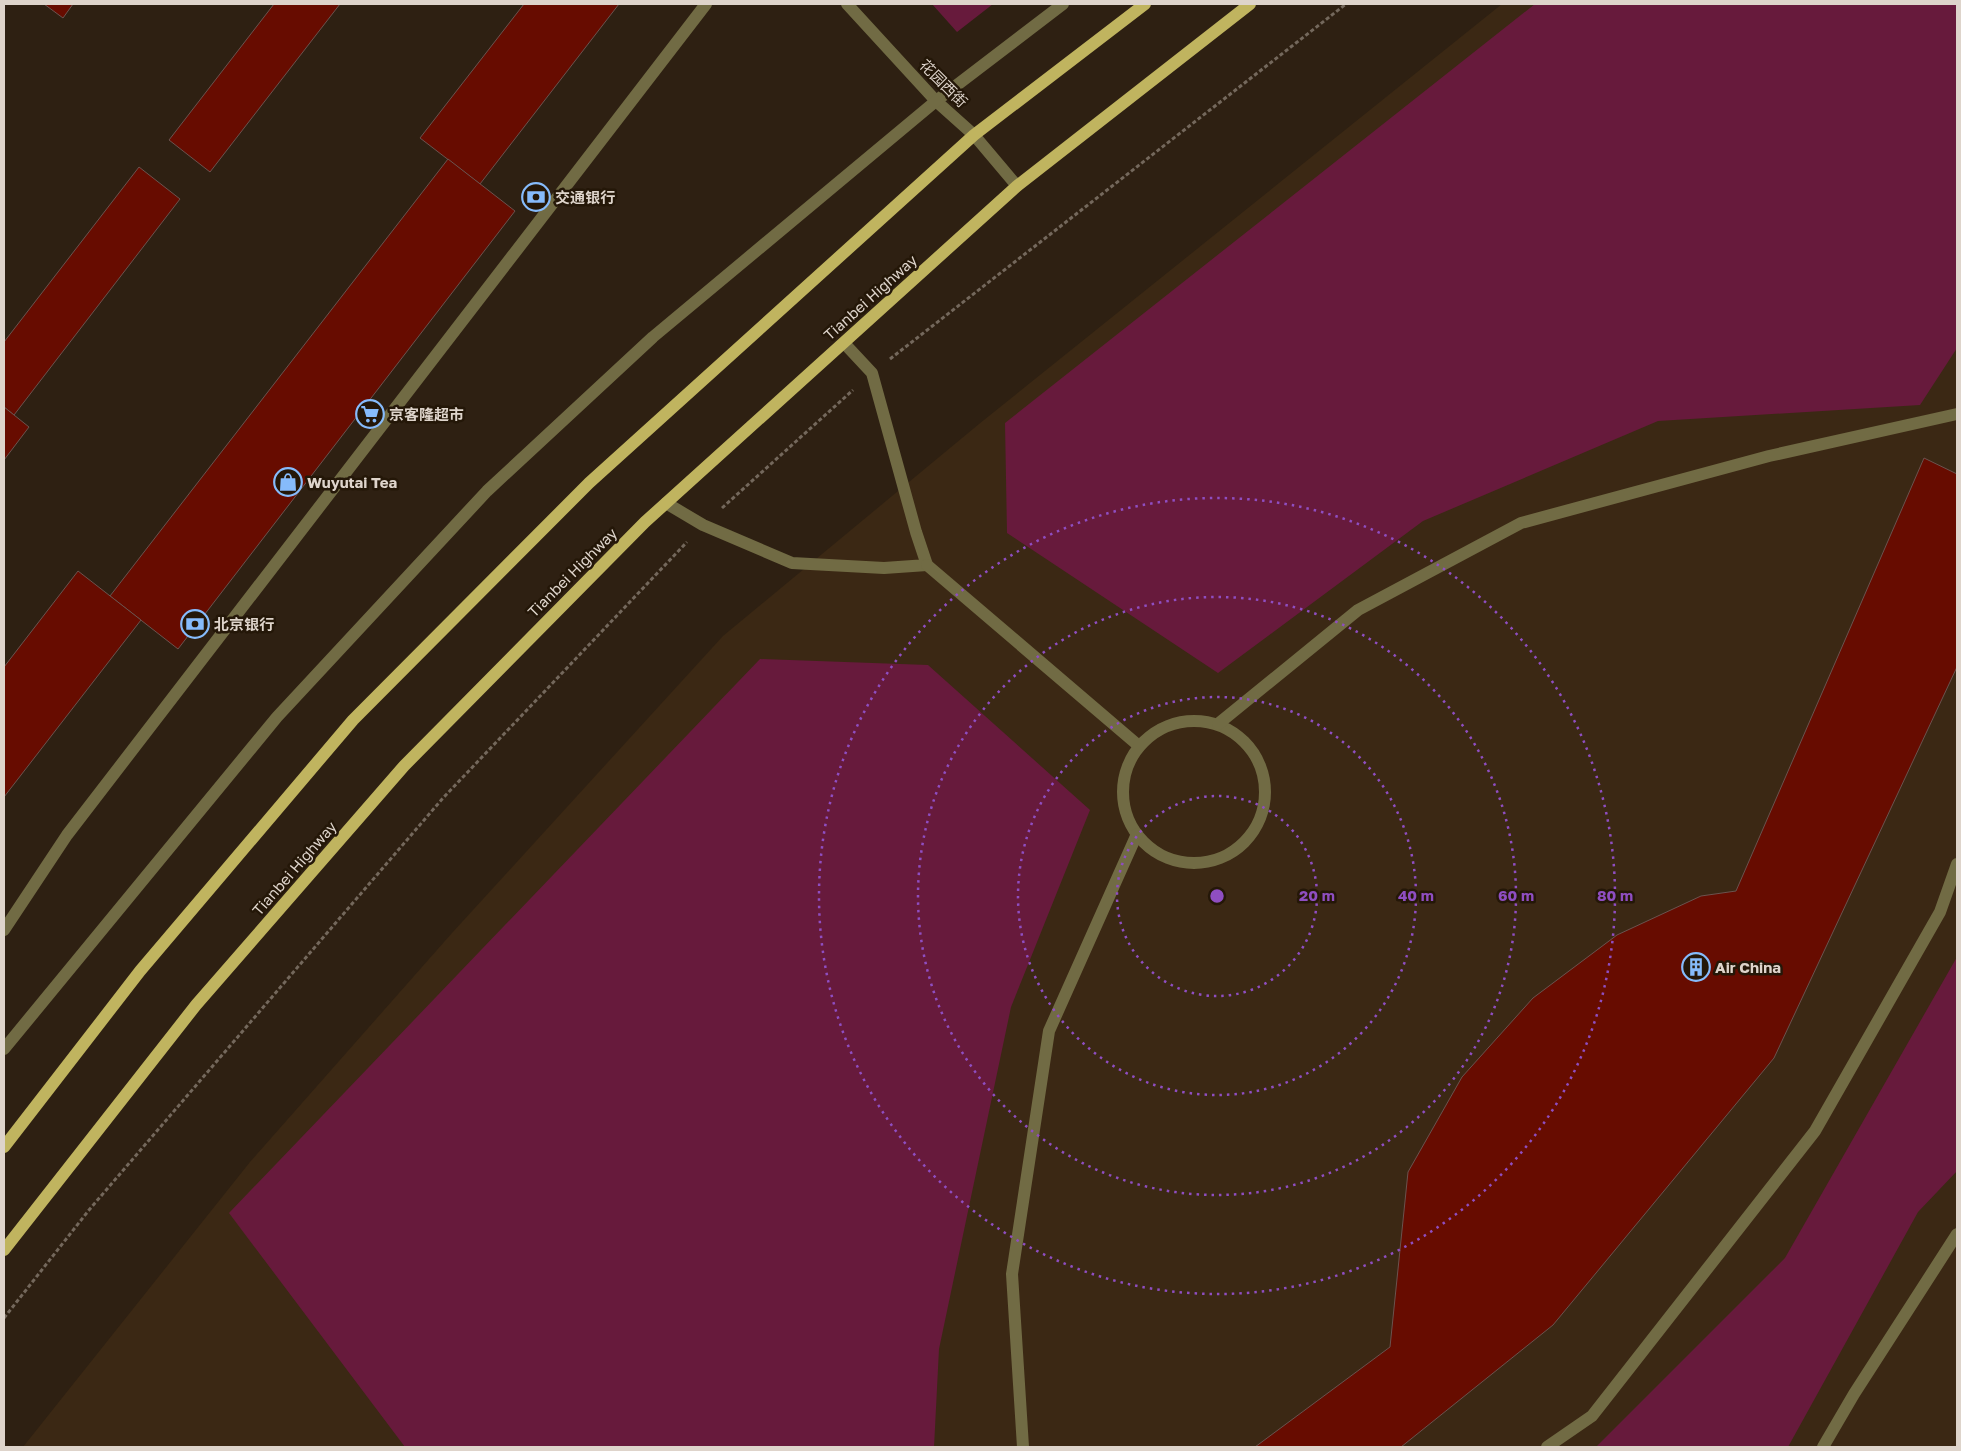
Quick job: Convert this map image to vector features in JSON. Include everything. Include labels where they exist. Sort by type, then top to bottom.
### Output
[{"type":"main road","points":[[4,1146],[140,971],[353,720],[589,484],[974,135],[1145,4]]},
{"type":"main road","name":"Tianbei Highway","points":[[4,1250],[196,1005],[404,766],[645,522],[1017,186],[1250,4]]},
{"type":"street","points":[[4,930],[67,835],[706,4]]},
{"type":"street","name":"花园西街","points":[[847,4],[936,101],[974,135],[1017,186]]},
{"type":"street","points":[[4,1049],[277,717],[487,491],[653,337],[936,101],[1062,4]]},
{"type":"street","points":[[844,343],[872,373],[927,566],[1138,746]]},
{"type":"street","points":[[1218,724],[1358,610],[1521,523],[1769,456],[1957,414]]},
{"type":"street","points":[[666,503],[703,525],[792,563],[884,568],[927,566]]},
{"type":"street","points":[[1201,720],[1218,724],[1240,737],[1259,762],[1265,794],[1260,818],[1247,839],[1236,849],[1214,860],[1180,862],[1158,853],[1137,834],[1127,817],[1122,793],[1126,768],[1138,746],[1147,737],[1169,725],[1201,720]]},
{"type":"street","points":[[1024,1447],[1012,1274],[1050,1031],[1137,834]]},
{"type":"street","points":[[1547,1447],[1592,1416],[1815,1131],[1940,912],[1957,864]]},
{"type":"street","points":[[1823,1447],[1854,1394],[1957,1234]]},
{"type":"path","points":[[4,1318],[89,1210],[444,798],[703,525],[872,373],[1346,4]]},
{"type":"shaded area","points":[[932,4],[993,4],[957,32]]},
{"type":"shaded area","points":[[1502,4],[1957,4],[1957,1447],[23,1447],[250,1162],[452,933],[723,636],[979,424]]},
{"type":"shaded area","points":[[1535,4],[1957,4],[1957,348],[1920,405],[1658,421],[1423,521],[1218,673],[1007,533],[1005,423]]},
{"type":"shaded area","points":[[760,659],[928,665],[1090,810],[1011,1007],[939,1349],[934,1447],[405,1447],[229,1213]]},
{"type":"shaded area","points":[[1957,957],[1957,1171],[1918,1212],[1788,1447],[1596,1447],[1785,1258]]},
{"type":"building","points":[[44,4],[73,4],[63,18]]},
{"type":"building","points":[[274,4],[340,4],[210,172],[169,140]]},
{"type":"building","points":[[524,4],[619,4],[480,184],[420,138]]},
{"type":"building","points":[[448,159],[515,211],[178,649],[110,596]]},
{"type":"building","points":[[139,167],[180,199],[14,415],[4,407],[4,342]]},
{"type":"building","points":[[4,407],[29,427],[4,460]]},
{"type":"building","name":"Air China","points":[[1924,458],[1957,474],[1957,667],[1774,1058],[1553,1325],[1401,1447],[1255,1447],[1390,1347],[1408,1172],[1462,1077],[1533,998],[1617,935],[1701,896],[1736,891]]},
{"type":"building","points":[[78,571],[141,620],[4,797],[4,667]]},
{"type":"place","name":"交通银行","points":[[536,197]]},
{"type":"place","name":"京客隆超市","points":[[370,414]]},
{"type":"place","name":"Wuyutai Tea","points":[[288,482]]},
{"type":"place","name":"北京银行","points":[[195,624]]},
{"type":"place","name":"Air China","points":[[1696,967]]}]
